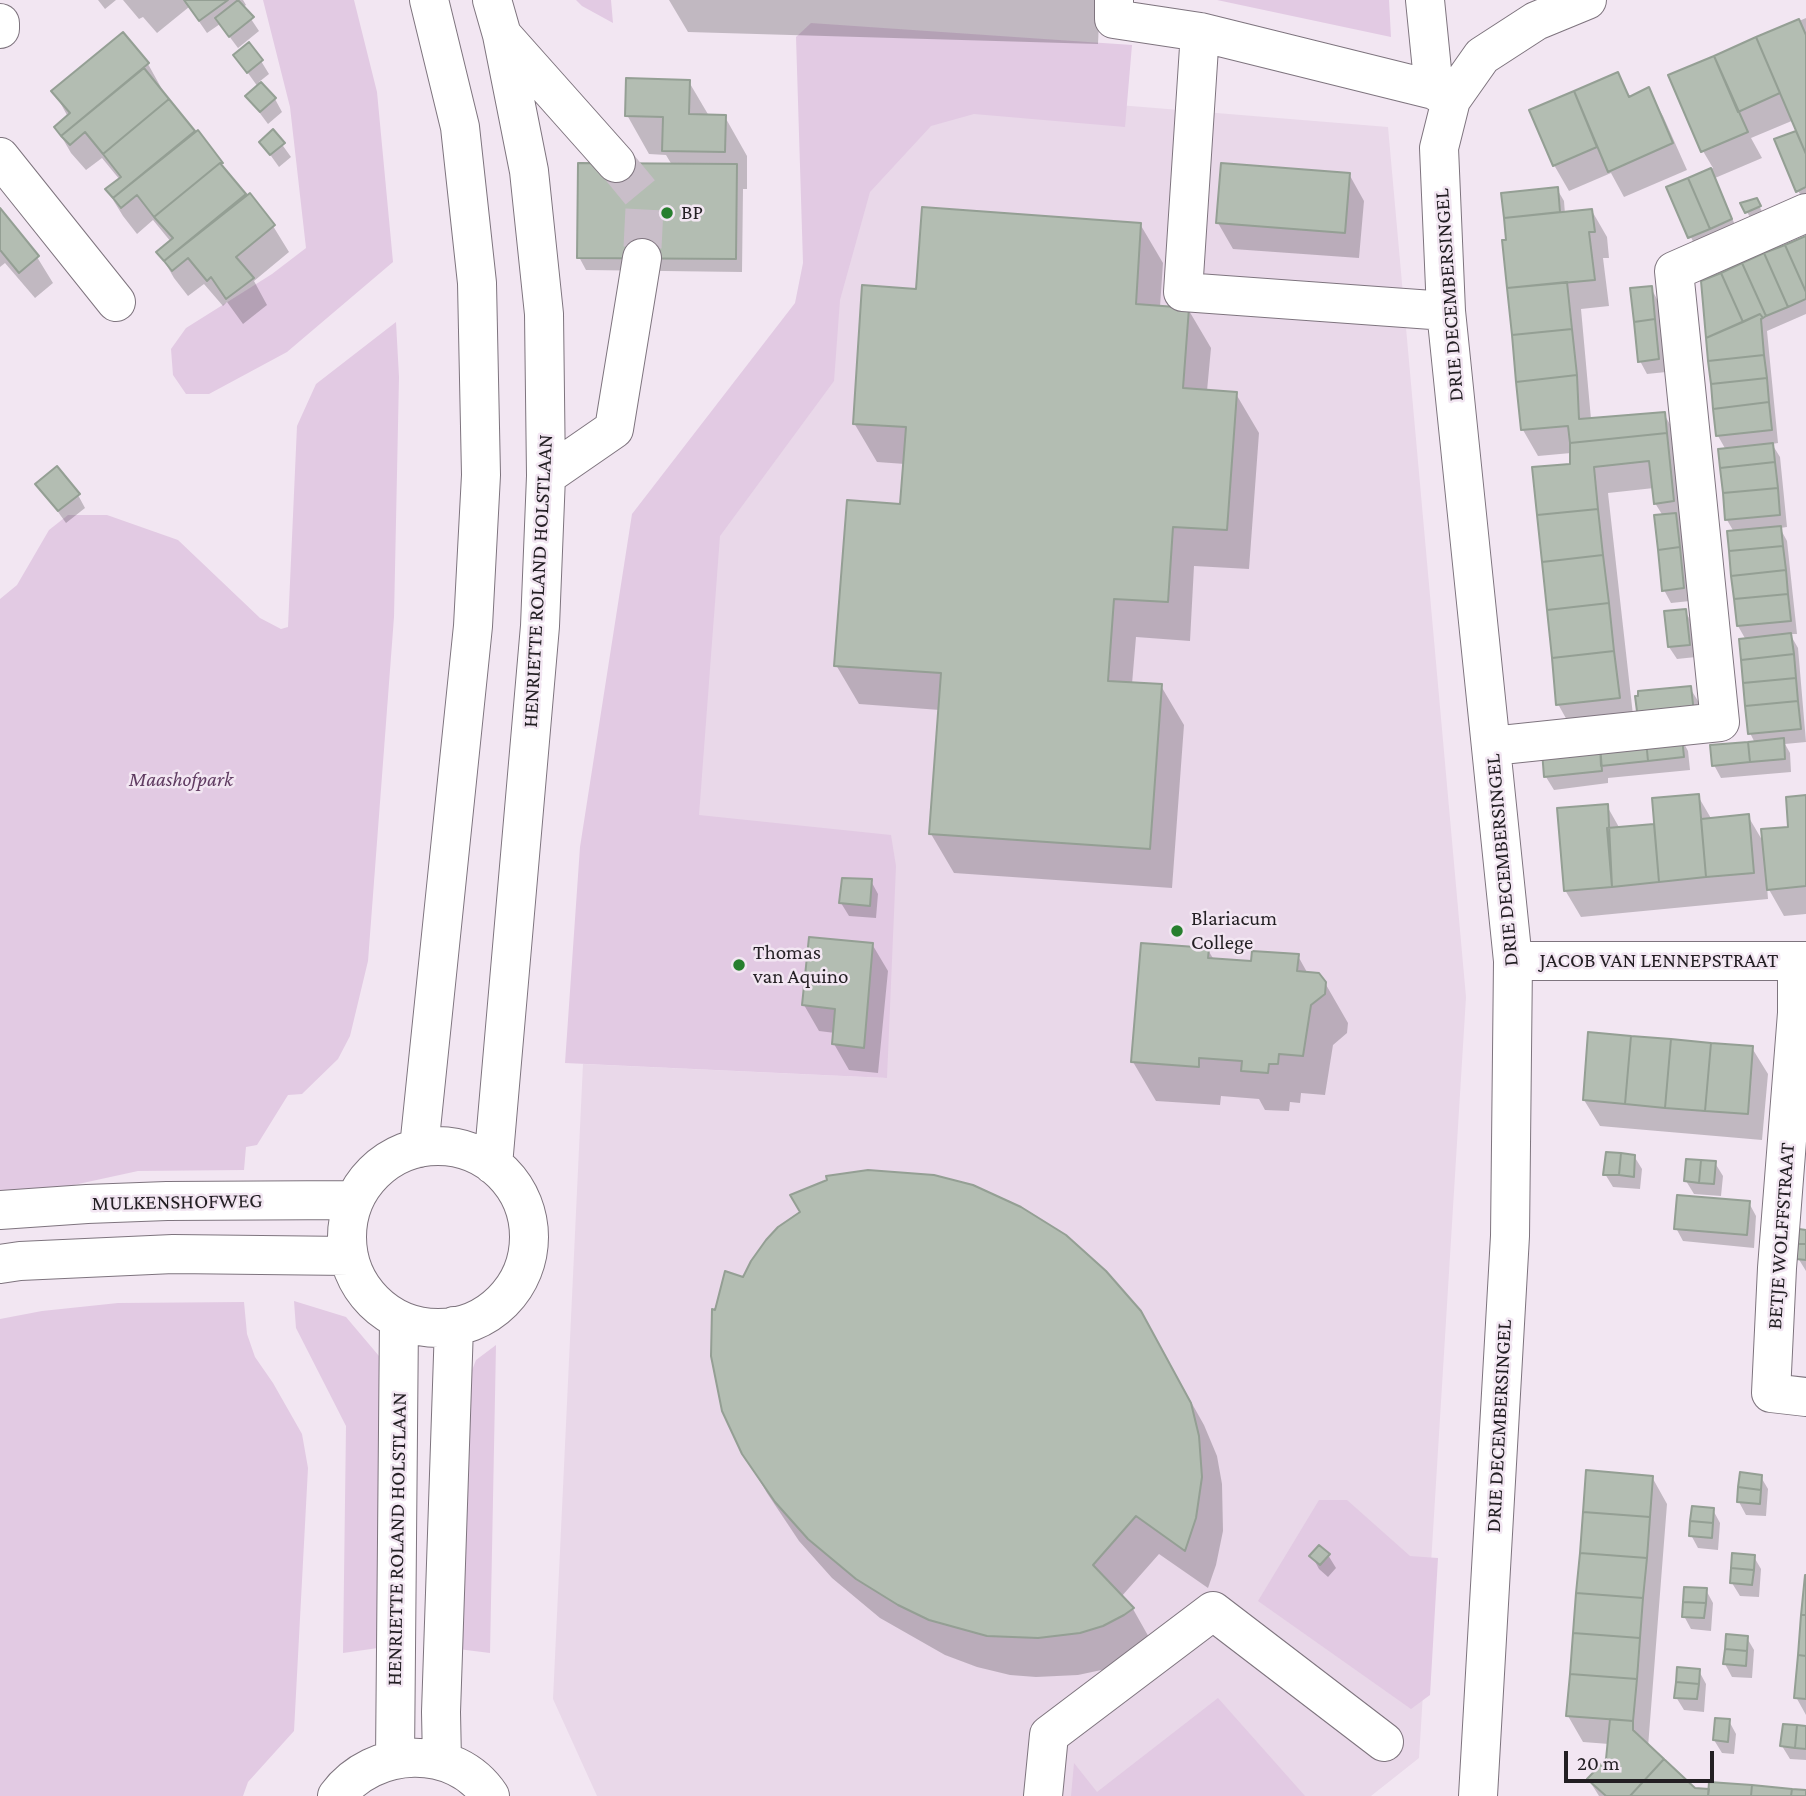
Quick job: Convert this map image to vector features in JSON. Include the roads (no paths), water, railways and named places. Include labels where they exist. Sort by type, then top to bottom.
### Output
[{"type":"street","points":[[419,1148],[473,626],[481,475],[477,284],[460,127],[429,0]]},
{"type":"street","points":[[1114,0],[1114,19],[1200,32],[1442,95],[1426,0]]},
{"type":"street","name":"DRIE DECEMBERSINGEL","points":[[1478,1796],[1510,1236],[1513,961],[1446,311],[1439,148],[1442,95],[1533,11],[1587,0]]},
{"type":"street","points":[[497,17],[616,163]]},
{"type":"street","name":"HENRIETTE ROLAND HOLSTLAAN","points":[[493,1165],[540,626],[546,476],[544,314],[529,171],[497,17]]},
{"type":"street","points":[[1200,32],[1182,292],[1446,311]]},
{"type":"street","points":[[0,157],[116,302]]},
{"type":"street","points":[[1492,746],[1720,722],[1674,271],[1806,213]]},
{"type":"street","points":[[546,476],[614,429],[642,258]]},
{"type":"street","name":"JACOB VAN LENNEPSTRAAT","points":[[1513,961],[1801,961]]},
{"type":"street","name":"BETJE WOLFFSTRAAT","points":[[1801,961],[1777,1268],[1771,1393],[1806,1396]]},
{"type":"street","points":[[419,1148],[456,1148],[475,1154],[493,1165],[507,1179],[522,1205],[529,1234],[527,1255],[516,1283],[506,1297],[475,1320],[454,1326],[426,1327],[399,1320],[376,1304],[359,1283],[349,1256],[348,1225],[354,1200],[366,1181],[382,1165],[399,1154],[419,1148]]},
{"type":"street","name":"MULKENSHOFWEG","points":[[0,1210],[167,1201],[354,1200]]},
{"type":"street","points":[[0,1264],[173,1254],[349,1256]]},
{"type":"street","name":"HENRIETTE ROLAND HOLSTLAAN","points":[[394,1759],[399,1320]]},
{"type":"street","points":[[442,1761],[441,1712],[454,1326]]},
{"type":"street","points":[[1043,1796],[1049,1735],[1213,1611],[1384,1742]]},
{"type":"street","points":[[337,1796],[344,1785],[367,1769],[394,1759],[419,1757],[442,1761],[466,1773],[490,1796]]},
{"type":"tunnel","points":[[616,163],[645,198],[642,258]]},
{"type":"place","name":"BP","points":[[667,213]]},
{"type":"place","name":"Blariacum College","points":[[1177,931]]},
{"type":"place","name":"Thomas van Aquino","points":[[739,965]]},
{"type":"park label","name":"Maashofpark","points":[[181,780]]}]
